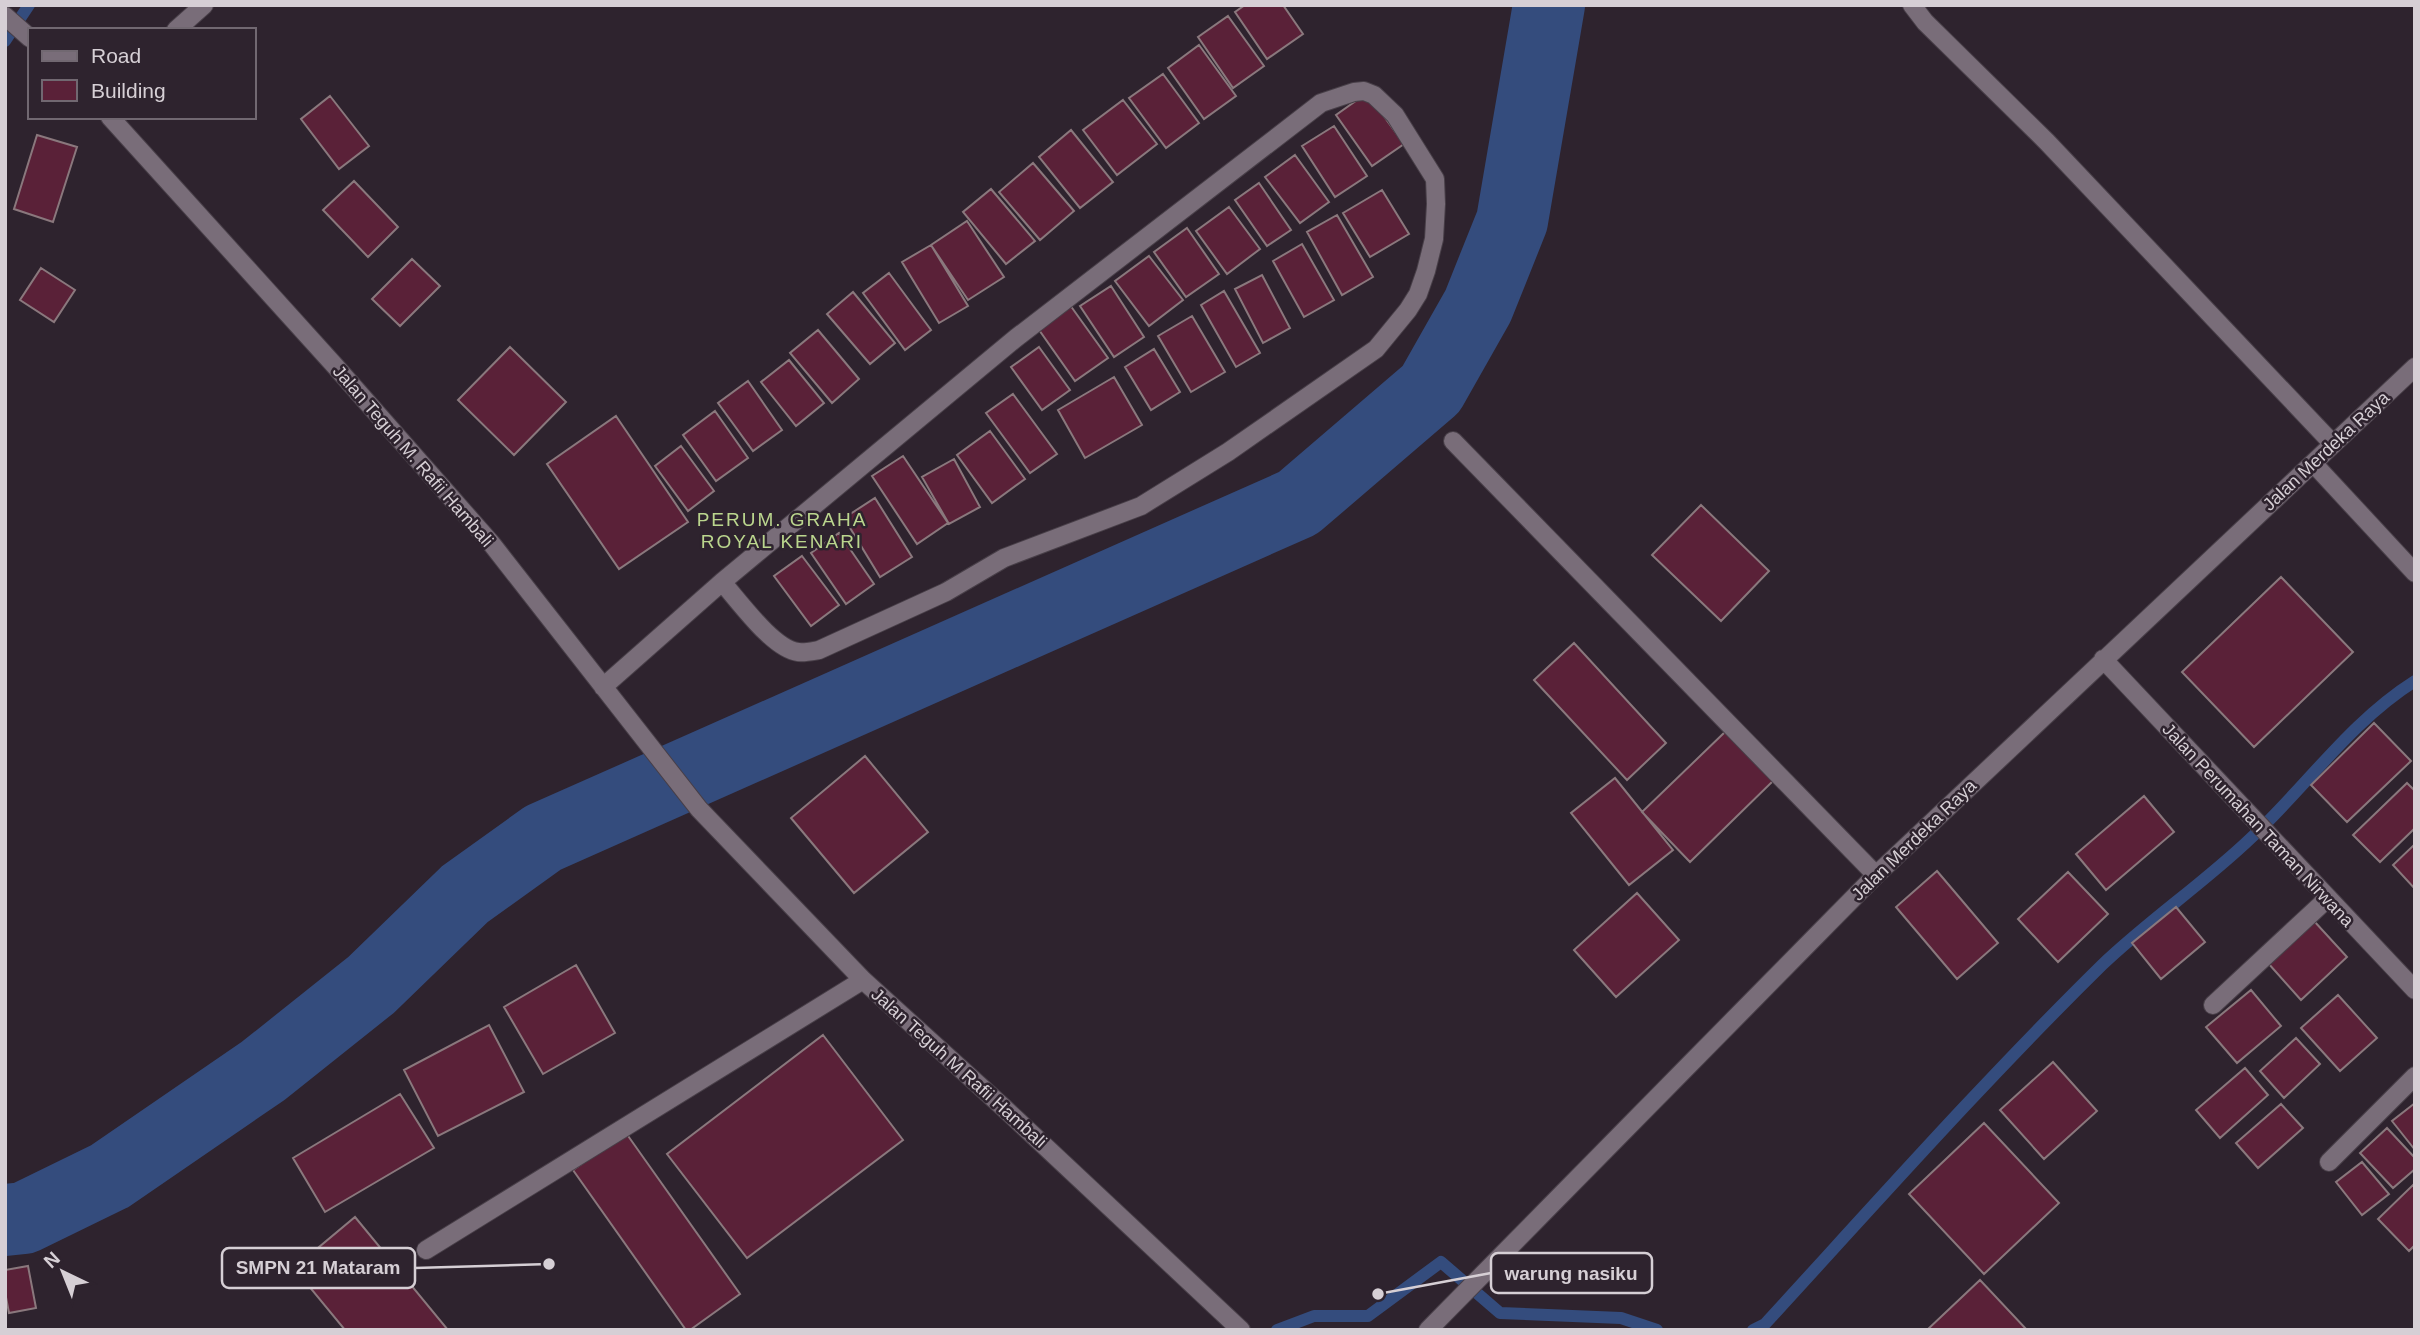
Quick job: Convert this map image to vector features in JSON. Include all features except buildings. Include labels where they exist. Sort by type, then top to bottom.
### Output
[{"type":"street","points":[[179,28],[204,5]]},
{"type":"street","points":[[1912,5],[1925,22],[2047,142],[2333,444]]},
{"type":"street","points":[[5,16],[28,36]]},
{"type":"street","points":[[603,687],[722,582],[1016,338],[1321,103],[1338,95],[1364,91],[1374,95],[1395,115],[1434,179],[1434,239],[1418,293],[1408,310],[1376,349],[1228,452],[1142,506],[1004,558],[946,592],[820,650],[798,653],[783,647],[722,582]]},
{"type":"street","name":"Jalan Teguh M. Rafii Hambali","points":[[112,119],[482,532],[699,809]]},
{"type":"street","name":"Jalan Merdeka Raya","points":[[1428,1330],[1876,875],[2415,367]]},
{"type":"street","points":[[1453,441],[1876,875]]},
{"type":"street","points":[[2313,463],[2415,573]]},
{"type":"street","name":"Jalan Perumahan Taman Nirwana","points":[[2103,659],[2415,990]]},
{"type":"street","name":"Jalan Teguh M Rafii Hambali","points":[[699,809],[863,980],[1241,1330]]},
{"type":"street","points":[[2213,1005],[2327,899]]},
{"type":"street","points":[[426,1250],[863,980]]},
{"type":"street","points":[[2329,1162],[2415,1076]]},
{"type":"waterway","points":[[5,41],[29,5]]},
{"type":"waterway","points":[[5,1220],[24,1218],[110,1176],[263,1071],[371,985],[465,894],[543,838],[1298,503],[1431,389],[1478,306],[1512,221],[1549,5]]},
{"type":"waterway","points":[[1753,1330],[1765,1324],[2058,1008],[2138,932],[2233,855],[2349,735],[2392,697],[2415,681]]},
{"type":"waterway","points":[[1277,1330],[1314,1316],[1368,1316],[1441,1262],[1500,1313],[1621,1318],[1657,1330]]},
{"type":"place","name":"SMPN 21 Mataram","points":[[549,1264]]},
{"type":"place","name":"warung nasiku","points":[[1378,1294]]},
{"type":"district","name":"PERUM. GRAHA ROYAL KENARI","points":[[782,530]]}]
